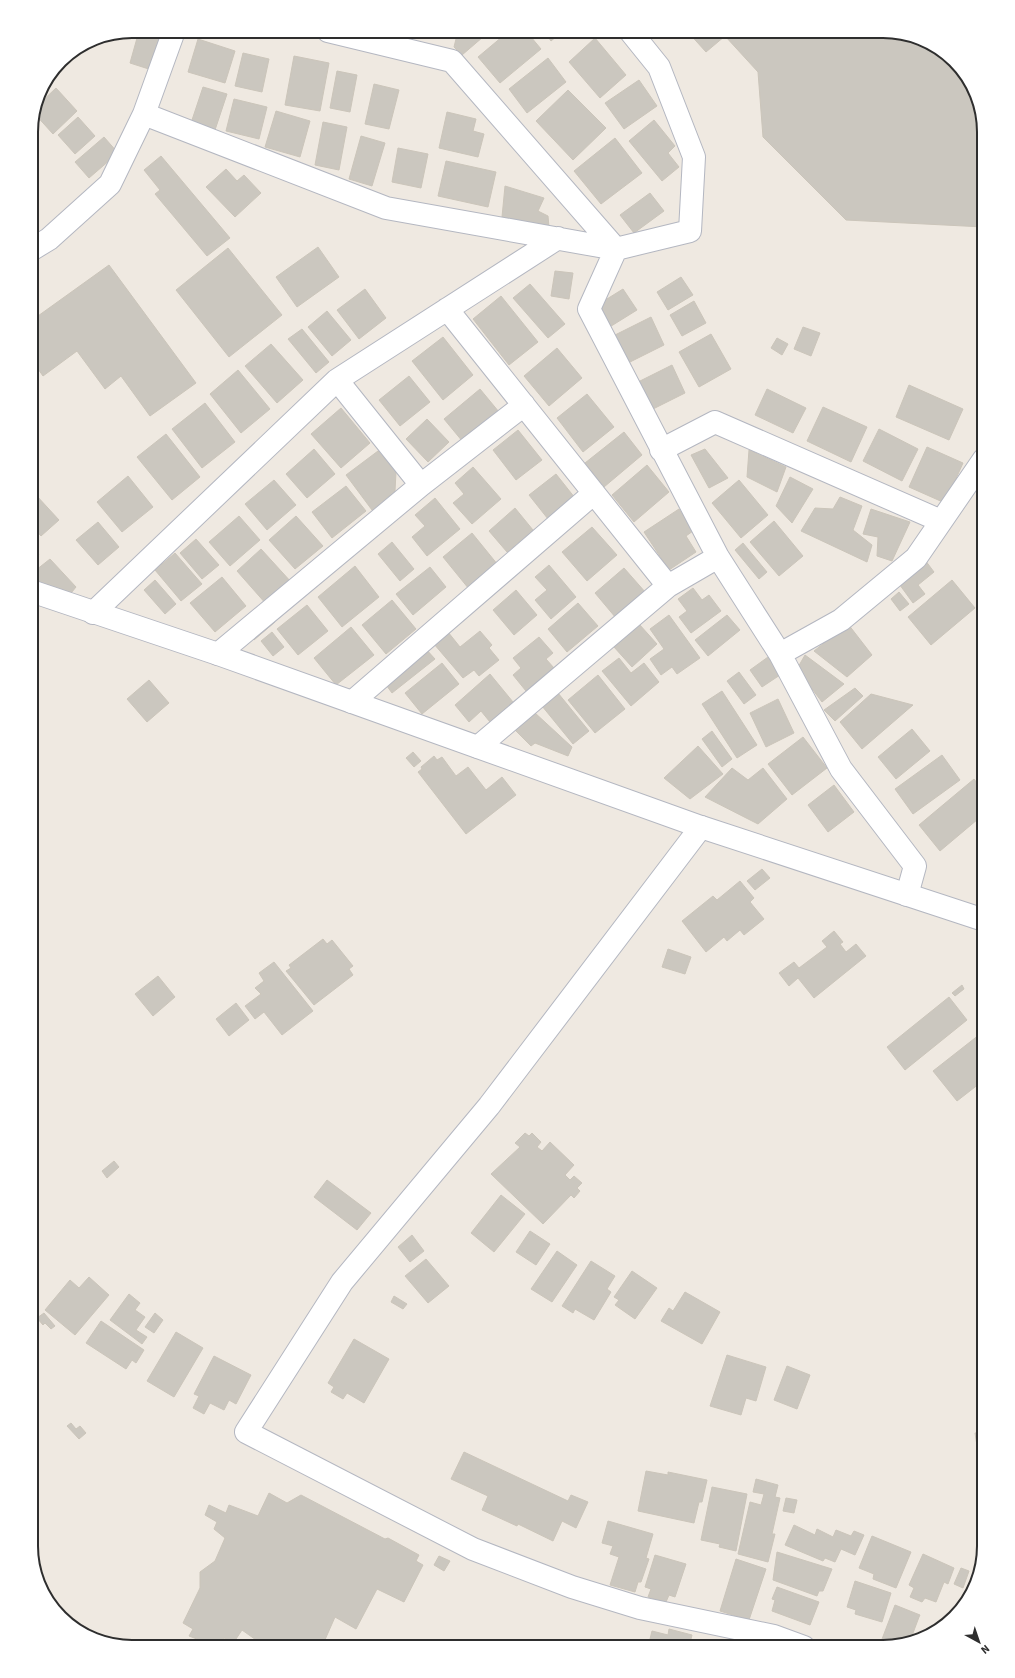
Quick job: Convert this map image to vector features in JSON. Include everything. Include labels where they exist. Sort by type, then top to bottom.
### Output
[{"type":"street","points":[[38,246],[49,239],[110,184],[144,114],[171,38]]},
{"type":"street","points":[[357,38],[452,61],[616,249]]},
{"type":"street","points":[[144,114],[386,208],[616,249],[690,231],[694,157],[659,67],[636,38]]},
{"type":"street","points":[[93,613],[337,380],[558,238]]},
{"type":"street","points":[[616,249],[589,309],[718,557],[780,654],[841,769],[915,866],[907,895]]},
{"type":"street","points":[[447,309],[668,586]]},
{"type":"street","points":[[337,380],[421,486]]},
{"type":"street","points":[[218,654],[421,486],[524,405]]},
{"type":"street","points":[[661,450],[715,422],[941,521]]},
{"type":"street","points":[[780,654],[841,620],[916,558],[977,469]]},
{"type":"street","points":[[352,702],[594,493]]},
{"type":"street","points":[[478,747],[668,586],[718,557]]},
{"type":"street","points":[[38,593],[218,654],[701,827],[977,918]]},
{"type":"street","points":[[701,827],[489,1106],[342,1282],[246,1432],[473,1549],[572,1587],[640,1608],[774,1636],[785,1640]]},
{"type":"building","points":[[137,38],[165,38],[155,71],[130,63]]},
{"type":"building","points":[[456,38],[482,38],[462,55],[454,47]]},
{"type":"building","points":[[501,38],[532,38],[541,49],[500,83],[478,57]]},
{"type":"building","points":[[595,38],[626,75],[600,98],[569,62]]},
{"type":"building","points":[[693,38],[723,38],[706,52]]},
{"type":"building","points":[[727,38],[889,38],[913,43],[925,48],[945,61],[954,70],[967,90],[975,114],[977,126],[977,227],[846,220],[763,137],[758,72]]},
{"type":"building","points":[[198,39],[235,51],[225,83],[188,72]]},
{"type":"building","points":[[243,53],[269,59],[262,92],[235,86]]},
{"type":"building","points":[[294,56],[329,63],[320,111],[285,105]]},
{"type":"building","points":[[548,58],[566,82],[527,113],[509,89]]},
{"type":"building","points":[[337,71],[357,75],[350,112],[330,108]]},
{"type":"building","points":[[639,80],[657,106],[624,129],[605,103]]},
{"type":"building","points":[[374,84],[399,90],[389,129],[365,124]]},
{"type":"building","points":[[203,87],[227,94],[215,130],[191,123]]},
{"type":"building","points":[[56,88],[77,111],[53,134],[39,119],[44,100]]},
{"type":"building","points":[[568,90],[606,128],[573,160],[536,121]]},
{"type":"building","points":[[234,99],[267,107],[259,139],[226,131]]},
{"type":"building","points":[[276,111],[310,121],[300,157],[265,147]]},
{"type":"building","points":[[447,112],[476,119],[473,131],[484,134],[478,157],[439,148]]},
{"type":"building","points":[[78,117],[95,136],[75,154],[58,135]]},
{"type":"building","points":[[654,120],[675,146],[668,153],[679,167],[662,181],[629,141]]},
{"type":"building","points":[[323,122],[347,127],[339,170],[315,165]]},
{"type":"building","points":[[361,136],[385,143],[372,186],[349,179]]},
{"type":"building","points":[[104,137],[118,153],[89,178],[75,162]]},
{"type":"building","points":[[615,138],[642,173],[601,204],[574,171]]},
{"type":"building","points":[[398,148],[428,154],[421,188],[392,182]]},
{"type":"building","points":[[161,156],[230,238],[207,256],[155,194],[160,190],[144,170]]},
{"type":"building","points":[[446,161],[496,172],[488,207],[438,196]]},
{"type":"building","points":[[226,169],[237,181],[244,175],[261,193],[235,217],[206,187]]},
{"type":"building","points":[[505,186],[544,198],[538,211],[548,216],[549,227],[502,217]]},
{"type":"building","points":[[650,193],[664,211],[634,233],[620,215]]},
{"type":"building","points":[[318,247],[339,277],[297,307],[276,277]]},
{"type":"building","points":[[228,248],[282,315],[229,357],[176,290]]},
{"type":"building","points":[[109,265],[196,383],[150,416],[121,376],[105,389],[77,351],[43,376],[38,369],[38,316]]},
{"type":"building","points":[[555,271],[573,273],[569,299],[551,296]]},
{"type":"building","points":[[681,277],[693,295],[668,310],[657,292]]},
{"type":"building","points":[[530,284],[565,324],[548,338],[513,298]]},
{"type":"building","points":[[365,289],[386,318],[359,339],[337,310]]},
{"type":"building","points":[[623,289],[637,310],[608,328],[594,307]]},
{"type":"building","points":[[501,296],[538,342],[509,365],[473,319]]},
{"type":"building","points":[[694,301],[706,323],[682,336],[670,315]]},
{"type":"building","points":[[327,311],[351,340],[332,356],[308,327]]},
{"type":"building","points":[[651,317],[664,345],[624,365],[611,337]]},
{"type":"building","points":[[803,327],[820,333],[811,356],[794,349]]},
{"type":"building","points":[[302,329],[329,362],[316,373],[288,339]]},
{"type":"building","points":[[711,334],[731,369],[699,387],[679,352]]},
{"type":"building","points":[[443,337],[473,375],[443,400],[412,361]]},
{"type":"building","points":[[777,338],[788,344],[782,355],[771,348]]},
{"type":"building","points":[[271,344],[303,380],[277,403],[245,366]]},
{"type":"building","points":[[557,348],[582,378],[549,406],[524,376]]},
{"type":"building","points":[[672,365],[685,393],[649,411],[636,383]]},
{"type":"building","points":[[238,370],[270,409],[241,433],[210,394]]},
{"type":"building","points":[[409,376],[430,402],[400,426],[379,400]]},
{"type":"building","points":[[909,385],[963,409],[949,440],[896,417]]},
{"type":"building","points":[[480,389],[499,412],[463,442],[444,419]]},
{"type":"building","points":[[767,389],[806,408],[793,433],[755,415]]},
{"type":"building","points":[[587,394],[614,427],[583,452],[557,418]]},
{"type":"building","points":[[205,403],[235,442],[202,468],[172,429]]},
{"type":"building","points":[[823,407],[867,427],[851,462],[807,441]]},
{"type":"building","points":[[341,408],[370,443],[341,468],[311,434]]},
{"type":"building","points":[[427,419],[449,442],[428,462],[406,439]]},
{"type":"building","points":[[879,429],[918,449],[902,481],[863,461]]},
{"type":"building","points":[[518,430],[542,460],[516,480],[493,450]]},
{"type":"building","points":[[624,432],[642,455],[604,487],[585,463]]},
{"type":"building","points":[[166,434],[200,477],[172,500],[137,457]]},
{"type":"building","points":[[927,447],[963,463],[945,503],[909,487]]},
{"type":"building","points":[[314,449],[335,474],[307,498],[286,474]]},
{"type":"building","points":[[705,449],[728,478],[709,488],[691,455]]},
{"type":"building","points":[[749,450],[786,467],[777,492],[747,477]]},
{"type":"building","points":[[378,451],[396,472],[395,491],[372,510],[346,475]]},
{"type":"building","points":[[647,465],[669,492],[634,522],[612,495]]},
{"type":"building","points":[[473,467],[501,499],[472,524],[453,503],[464,494],[455,483]]},
{"type":"building","points":[[556,474],[575,498],[548,519],[529,495]]},
{"type":"building","points":[[128,476],[153,507],[122,532],[97,502]]},
{"type":"building","points":[[790,477],[813,489],[792,523],[776,506]]},
{"type":"building","points":[[274,480],[296,505],[267,530],[245,504]]},
{"type":"building","points":[[739,480],[768,515],[741,538],[712,503]]},
{"type":"building","points":[[346,486],[366,511],[332,538],[312,512]]},
{"type":"building","points":[[38,497],[59,520],[41,536],[38,533]]},
{"type":"building","points":[[840,497],[862,506],[853,530],[872,545],[867,562],[801,531],[815,508],[833,509]]},
{"type":"building","points":[[435,498],[460,529],[427,556],[412,537],[425,526],[415,515]]},
{"type":"building","points":[[515,508],[533,530],[507,552],[489,531]]},
{"type":"building","points":[[679,509],[693,531],[686,536],[696,552],[669,570],[644,532]]},
{"type":"building","points":[[871,509],[910,522],[892,561],[877,556],[878,537],[863,534]]},
{"type":"building","points":[[239,516],[260,540],[230,566],[209,542]]},
{"type":"building","points":[[296,516],[323,546],[295,569],[269,540]]},
{"type":"building","points":[[774,521],[803,556],[779,576],[750,542]]},
{"type":"building","points":[[98,522],[119,547],[98,565],[76,540]]},
{"type":"building","points":[[592,527],[617,555],[587,581],[562,552]]},
{"type":"building","points":[[472,533],[498,565],[469,589],[443,557]]},
{"type":"building","points":[[196,539],[219,565],[202,579],[180,553]]},
{"type":"building","points":[[392,542],[414,569],[400,581],[378,554]]},
{"type":"building","points":[[743,543],[767,572],[759,579],[735,550]]},
{"type":"building","points":[[261,549],[292,583],[267,605],[237,571]]},
{"type":"building","points":[[175,553],[202,584],[181,601],[155,570]]},
{"type":"building","points":[[50,559],[76,587],[67,598],[44,590],[38,584],[38,568]]},
{"type":"building","points":[[925,560],[934,572],[918,585],[925,594],[913,603],[897,581]]},
{"type":"building","points":[[549,565],[576,597],[551,619],[535,600],[547,590],[535,577]]},
{"type":"building","points":[[355,566],[379,597],[342,627],[318,597]]},
{"type":"building","points":[[430,567],[446,587],[413,615],[396,594]]},
{"type":"building","points":[[624,568],[646,593],[616,618],[595,593]]},
{"type":"building","points":[[222,577],[246,606],[215,632],[190,603]]},
{"type":"building","points":[[155,580],[176,604],[165,614],[144,590]]},
{"type":"building","points":[[952,580],[975,608],[931,645],[908,617]]},
{"type":"building","points":[[693,588],[702,600],[709,595],[721,611],[691,633],[679,617],[687,611],[678,599]]},
{"type":"building","points":[[516,590],[537,615],[514,635],[493,610]]},
{"type":"building","points":[[899,592],[909,604],[900,611],[891,599]]},
{"type":"building","points":[[392,600],[416,629],[386,654],[362,625]]},
{"type":"building","points":[[578,603],[598,626],[567,652],[548,629]]},
{"type":"building","points":[[307,605],[328,631],[298,655],[277,629]]},
{"type":"building","points":[[669,615],[700,658],[677,674],[672,667],[661,675],[650,659],[664,649],[650,629]]},
{"type":"building","points":[[727,615],[740,630],[708,656],[695,640]]},
{"type":"building","points":[[271,616],[275,622],[254,640],[249,634]]},
{"type":"building","points":[[639,624],[657,644],[632,667],[614,647]]},
{"type":"building","points":[[848,624],[872,655],[847,677],[814,651]]},
{"type":"building","points":[[351,627],[374,655],[336,685],[314,658]]},
{"type":"building","points":[[480,631],[492,645],[489,648],[499,660],[479,676],[474,670],[463,678],[434,644],[448,632],[460,647]]},
{"type":"building","points":[[272,632],[284,647],[273,656],[261,641]]},
{"type":"building","points":[[539,637],[553,653],[546,659],[554,668],[526,691],[513,675],[521,668],[513,658]]},
{"type":"building","points":[[425,648],[435,659],[392,693],[384,682]]},
{"type":"building","points":[[805,655],[844,684],[822,702],[797,669]]},
{"type":"building","points":[[768,657],[780,675],[762,687],[750,670]]},
{"type":"building","points":[[619,658],[631,673],[644,663],[659,682],[631,706],[602,671]]},
{"type":"building","points":[[442,663],[459,684],[422,714],[405,693]]},
{"type":"building","points":[[739,672],[756,695],[744,704],[727,681]]},
{"type":"building","points":[[490,674],[513,702],[490,722],[481,711],[469,722],[455,705]]},
{"type":"building","points":[[598,675],[625,709],[595,733],[568,700]]},
{"type":"building","points":[[149,680],[169,703],[147,722],[127,699]]},
{"type":"building","points":[[855,688],[863,696],[835,721],[824,710]]},
{"type":"building","points":[[722,691],[757,745],[737,758],[702,704]]},
{"type":"building","points":[[558,693],[589,731],[573,744],[542,706]]},
{"type":"building","points":[[871,694],[913,705],[862,749],[840,722]]},
{"type":"building","points":[[778,699],[794,733],[766,747],[750,713]]},
{"type":"building","points":[[534,712],[572,747],[568,756],[535,743],[531,746],[515,730]]},
{"type":"building","points":[[912,729],[930,751],[896,779],[878,757]]},
{"type":"building","points":[[712,731],[732,759],[722,767],[702,739]]},
{"type":"building","points":[[803,737],[827,768],[792,795],[768,764]]},
{"type":"building","points":[[698,746],[723,774],[690,799],[664,778]]},
{"type":"building","points":[[413,752],[421,761],[414,767],[406,758]]},
{"type":"building","points":[[942,755],[960,780],[913,814],[895,789]]},
{"type":"building","points":[[434,756],[437,760],[442,757],[456,776],[468,767],[486,790],[502,777],[516,795],[466,834],[418,772],[422,769],[421,767]]},
{"type":"building","points":[[732,768],[748,780],[763,768],[787,799],[758,824],[705,797]]},
{"type":"building","points":[[974,779],[977,783],[977,820],[940,851],[919,825]]},
{"type":"building","points":[[834,785],[854,812],[828,832],[808,805]]},
{"type":"building","points":[[762,869],[770,878],[755,890],[747,881]]},
{"type":"building","points":[[740,881],[754,898],[750,902],[764,919],[744,935],[740,930],[727,941],[724,937],[706,952],[682,921],[713,896],[717,900]]},
{"type":"building","points":[[834,931],[843,942],[840,944],[846,952],[856,944],[866,956],[814,998],[798,978],[789,986],[779,973],[794,962],[799,968],[827,947],[822,941]]},
{"type":"building","points":[[323,939],[327,944],[332,940],[353,966],[349,969],[353,975],[314,1005],[286,971],[291,968],[289,965]]},
{"type":"building","points":[[668,949],[691,957],[685,974],[662,967]]},
{"type":"building","points":[[274,962],[313,1011],[282,1035],[264,1012],[255,1019],[245,1006],[261,994],[255,988],[264,981],[259,973]]},
{"type":"building","points":[[158,976],[175,997],[153,1016],[135,994]]},
{"type":"building","points":[[962,985],[964,989],[955,996],[952,993]]},
{"type":"building","points":[[949,997],[967,1020],[905,1070],[887,1047]]},
{"type":"building","points":[[236,1003],[249,1020],[229,1036],[216,1019]]},
{"type":"building","points":[[977,1036],[977,1085],[957,1101],[933,1071]]},
{"type":"building","points":[[525,1133],[529,1136],[532,1133],[541,1142],[537,1147],[542,1151],[550,1142],[574,1165],[565,1175],[570,1180],[574,1176],[582,1183],[577,1188],[580,1191],[574,1198],[571,1195],[543,1224],[491,1174],[520,1147],[515,1143]]},
{"type":"building","points":[[114,1161],[119,1167],[107,1178],[102,1171]]},
{"type":"building","points":[[327,1180],[371,1213],[357,1230],[314,1197]]},
{"type":"building","points":[[501,1195],[525,1214],[494,1252],[471,1233]]},
{"type":"building","points":[[530,1231],[550,1244],[536,1265],[516,1252]]},
{"type":"building","points":[[412,1235],[424,1251],[410,1262],[398,1247]]},
{"type":"building","points":[[557,1251],[577,1265],[552,1302],[531,1289]]},
{"type":"building","points":[[426,1259],[449,1286],[428,1303],[405,1276]]},
{"type":"building","points":[[591,1261],[615,1276],[607,1289],[611,1292],[594,1320],[575,1309],[573,1313],[562,1306]]},
{"type":"building","points":[[632,1271],[657,1288],[635,1319],[615,1305],[619,1300],[614,1297]]},
{"type":"building","points":[[89,1277],[109,1295],[75,1335],[45,1310],[70,1280],[79,1288]]},
{"type":"building","points":[[685,1292],[720,1312],[702,1344],[661,1321],[669,1308],[673,1311]]},
{"type":"building","points":[[129,1294],[140,1303],[135,1310],[145,1317],[136,1330],[147,1337],[142,1344],[110,1320]]},
{"type":"building","points":[[394,1296],[407,1304],[403,1309],[391,1302]]},
{"type":"building","points":[[44,1313],[55,1326],[51,1329],[45,1323],[43,1325],[38,1317]]},
{"type":"building","points":[[155,1313],[163,1320],[154,1333],[145,1327]]},
{"type":"building","points":[[101,1321],[144,1350],[136,1363],[132,1360],[126,1369],[86,1343]]},
{"type":"building","points":[[176,1332],[203,1348],[174,1397],[147,1381]]},
{"type":"building","points":[[354,1339],[389,1359],[364,1403],[347,1393],[343,1399],[331,1392],[334,1387],[328,1383]]},
{"type":"building","points":[[727,1355],[766,1367],[756,1401],[746,1398],[741,1415],[710,1406]]},
{"type":"building","points":[[214,1356],[251,1375],[236,1404],[229,1400],[224,1410],[210,1403],[204,1414],[193,1408],[199,1396],[194,1394]]},
{"type":"building","points":[[787,1366],[810,1375],[797,1409],[774,1400]]},
{"type":"building","points":[[71,1423],[76,1429],[80,1426],[86,1433],[79,1439],[67,1426]]},
{"type":"building","points":[[975,1433],[977,1433],[977,1446]]},
{"type":"building","points":[[464,1452],[568,1501],[571,1495],[588,1502],[576,1528],[562,1521],[553,1541],[518,1524],[517,1526],[482,1510],[488,1496],[451,1479]]},
{"type":"building","points":[[646,1471],[668,1475],[668,1472],[707,1480],[702,1502],[699,1502],[694,1523],[638,1511]]},
{"type":"building","points":[[756,1479],[778,1485],[775,1497],[780,1498],[772,1534],[775,1534],[768,1562],[738,1554],[750,1502],[761,1505],[764,1494],[753,1492]]},
{"type":"building","points":[[712,1487],[747,1494],[736,1551],[719,1547],[720,1544],[701,1540]]},
{"type":"building","points":[[269,1493],[287,1503],[301,1495],[419,1555],[416,1561],[423,1565],[404,1602],[377,1589],[356,1629],[335,1617],[325,1640],[256,1640],[242,1630],[235,1640],[224,1638],[223,1640],[200,1640],[189,1636],[193,1629],[183,1623],[200,1588],[200,1572],[215,1561],[225,1538],[214,1529],[217,1522],[205,1515],[209,1505],[226,1513],[229,1505],[258,1516]]},
{"type":"building","points":[[786,1498],[797,1500],[794,1513],[783,1511]]},
{"type":"building","points":[[608,1521],[653,1534],[646,1558],[649,1559],[641,1582],[638,1582],[635,1592],[610,1585],[619,1557],[610,1554],[613,1546],[602,1543]]},
{"type":"building","points":[[794,1525],[815,1535],[817,1529],[833,1537],[836,1530],[851,1536],[854,1531],[864,1535],[855,1555],[841,1549],[835,1562],[825,1558],[823,1561],[785,1545]]},
{"type":"building","points":[[872,1536],[911,1552],[896,1588],[873,1579],[874,1574],[859,1568]]},
{"type":"building","points":[[777,1552],[832,1569],[823,1591],[819,1591],[817,1596],[773,1580]]},
{"type":"building","points":[[923,1554],[954,1568],[948,1584],[944,1582],[936,1602],[925,1598],[922,1602],[910,1597],[914,1588],[909,1585]]},
{"type":"building","points":[[655,1555],[686,1564],[675,1597],[669,1595],[666,1602],[648,1597],[651,1589],[645,1587]]},
{"type":"building","points":[[439,1556],[450,1561],[444,1571],[434,1565]]},
{"type":"building","points":[[736,1559],[766,1569],[749,1620],[720,1611]]},
{"type":"building","points":[[961,1568],[969,1571],[963,1588],[954,1584]]},
{"type":"building","points":[[855,1581],[891,1593],[882,1622],[855,1614],[856,1610],[847,1607]]},
{"type":"building","points":[[777,1587],[819,1602],[810,1625],[772,1611],[775,1600],[772,1599]]},
{"type":"building","points":[[895,1605],[920,1615],[912,1635],[882,1640]]},
{"type":"building","points":[[669,1629],[692,1635],[691,1640],[650,1640],[652,1631],[668,1635]]}]
